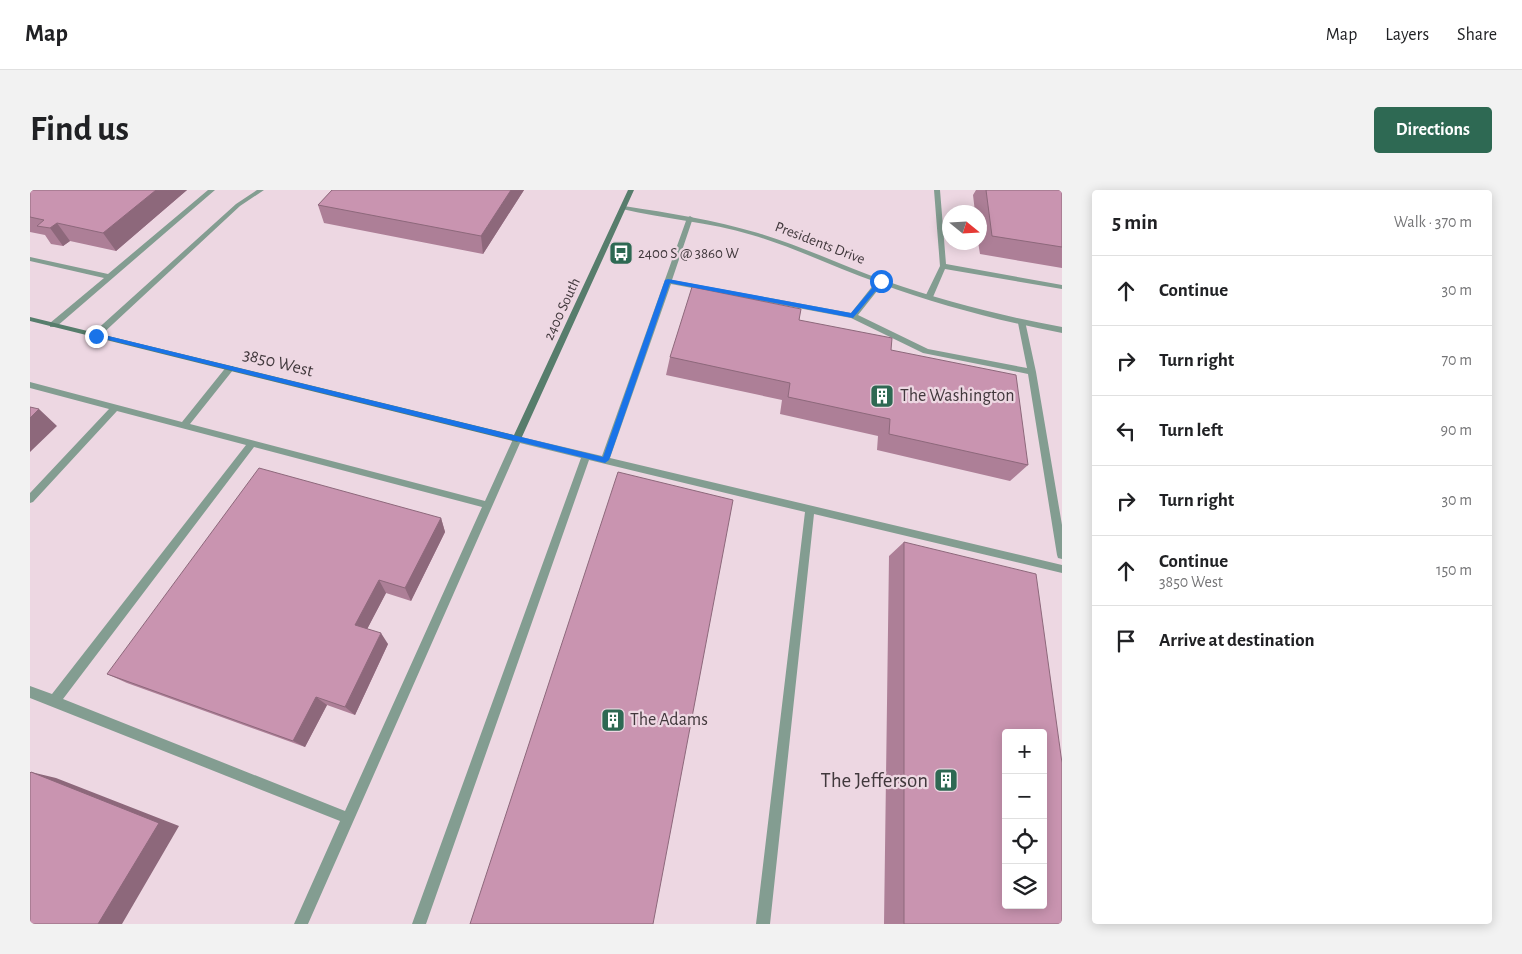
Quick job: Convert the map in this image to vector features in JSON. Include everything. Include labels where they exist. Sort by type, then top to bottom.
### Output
[{"type":"street","points":[[53,325],[212,190]]},
{"type":"street","points":[[96,336],[238,205],[262,190]]},
{"type":"street","name":"2400 South","points":[[517,438],[631,190]]},
{"type":"street","points":[[929,297],[942,266],[937,190]]},
{"type":"street","name":"Presidents Drive","points":[[624,208],[690,218],[773,239],[881,281],[976,312],[1062,330]]},
{"type":"street","points":[[605,460],[690,218]]},
{"type":"street","points":[[30,259],[110,277]]},
{"type":"street","points":[[942,266],[1062,287]]},
{"type":"street","points":[[668,280],[853,316],[926,351],[1032,372]]},
{"type":"street","points":[[853,316],[881,281]]},
{"type":"street","name":"3850 West","points":[[30,319],[517,438]]},
{"type":"street","points":[[1022,323],[1062,554]]},
{"type":"street","points":[[184,425],[230,368]]},
{"type":"street","points":[[30,385],[487,506]]},
{"type":"street","points":[[30,499],[116,408]]},
{"type":"street","points":[[301,924],[517,438],[1062,569]]},
{"type":"street","points":[[54,701],[252,443]]},
{"type":"street","points":[[419,924],[586,456]]},
{"type":"street","points":[[763,924],[810,509]]},
{"type":"street","points":[[30,692],[348,818]]},
{"type":"building","points":[[30,190],[156,190],[103,233],[57,223],[50,228],[37,226],[44,220],[30,217]]},
{"type":"building","points":[[332,190],[511,190],[481,236],[318,205]]},
{"type":"building","points":[[986,190],[1062,190],[1062,247],[992,236]]},
{"type":"building","name":"The Washington","points":[[692,287],[801,309],[799,320],[892,338],[891,350],[1016,375],[1028,465],[889,434],[890,419],[788,397],[790,383],[670,357]]},
{"type":"building","points":[[30,407],[39,409],[30,418]]},
{"type":"building","points":[[259,468],[441,518],[405,588],[379,580],[355,625],[381,633],[345,707],[316,697],[293,741],[107,674]]},
{"type":"building","name":"The Adams","points":[[618,472],[733,500],[653,924],[470,924]]},
{"type":"building","name":"The Jefferson","points":[[904,542],[1036,574],[1062,763],[1062,924],[904,924]]},
{"type":"building","points":[[31,772],[159,823],[98,924],[30,924]]},
{"type":"place","name":"2400 S @ 3860 W","points":[[621,253]]},
{"type":"place","name":"The Washington","points":[[882,396]]},
{"type":"place","name":"The Adams","points":[[613,720]]},
{"type":"place","name":"The Jefferson","points":[[946,780]]},
{"type":"route","points":[[96,336],[605,460],[668,280],[853,316],[881,281]]}]
